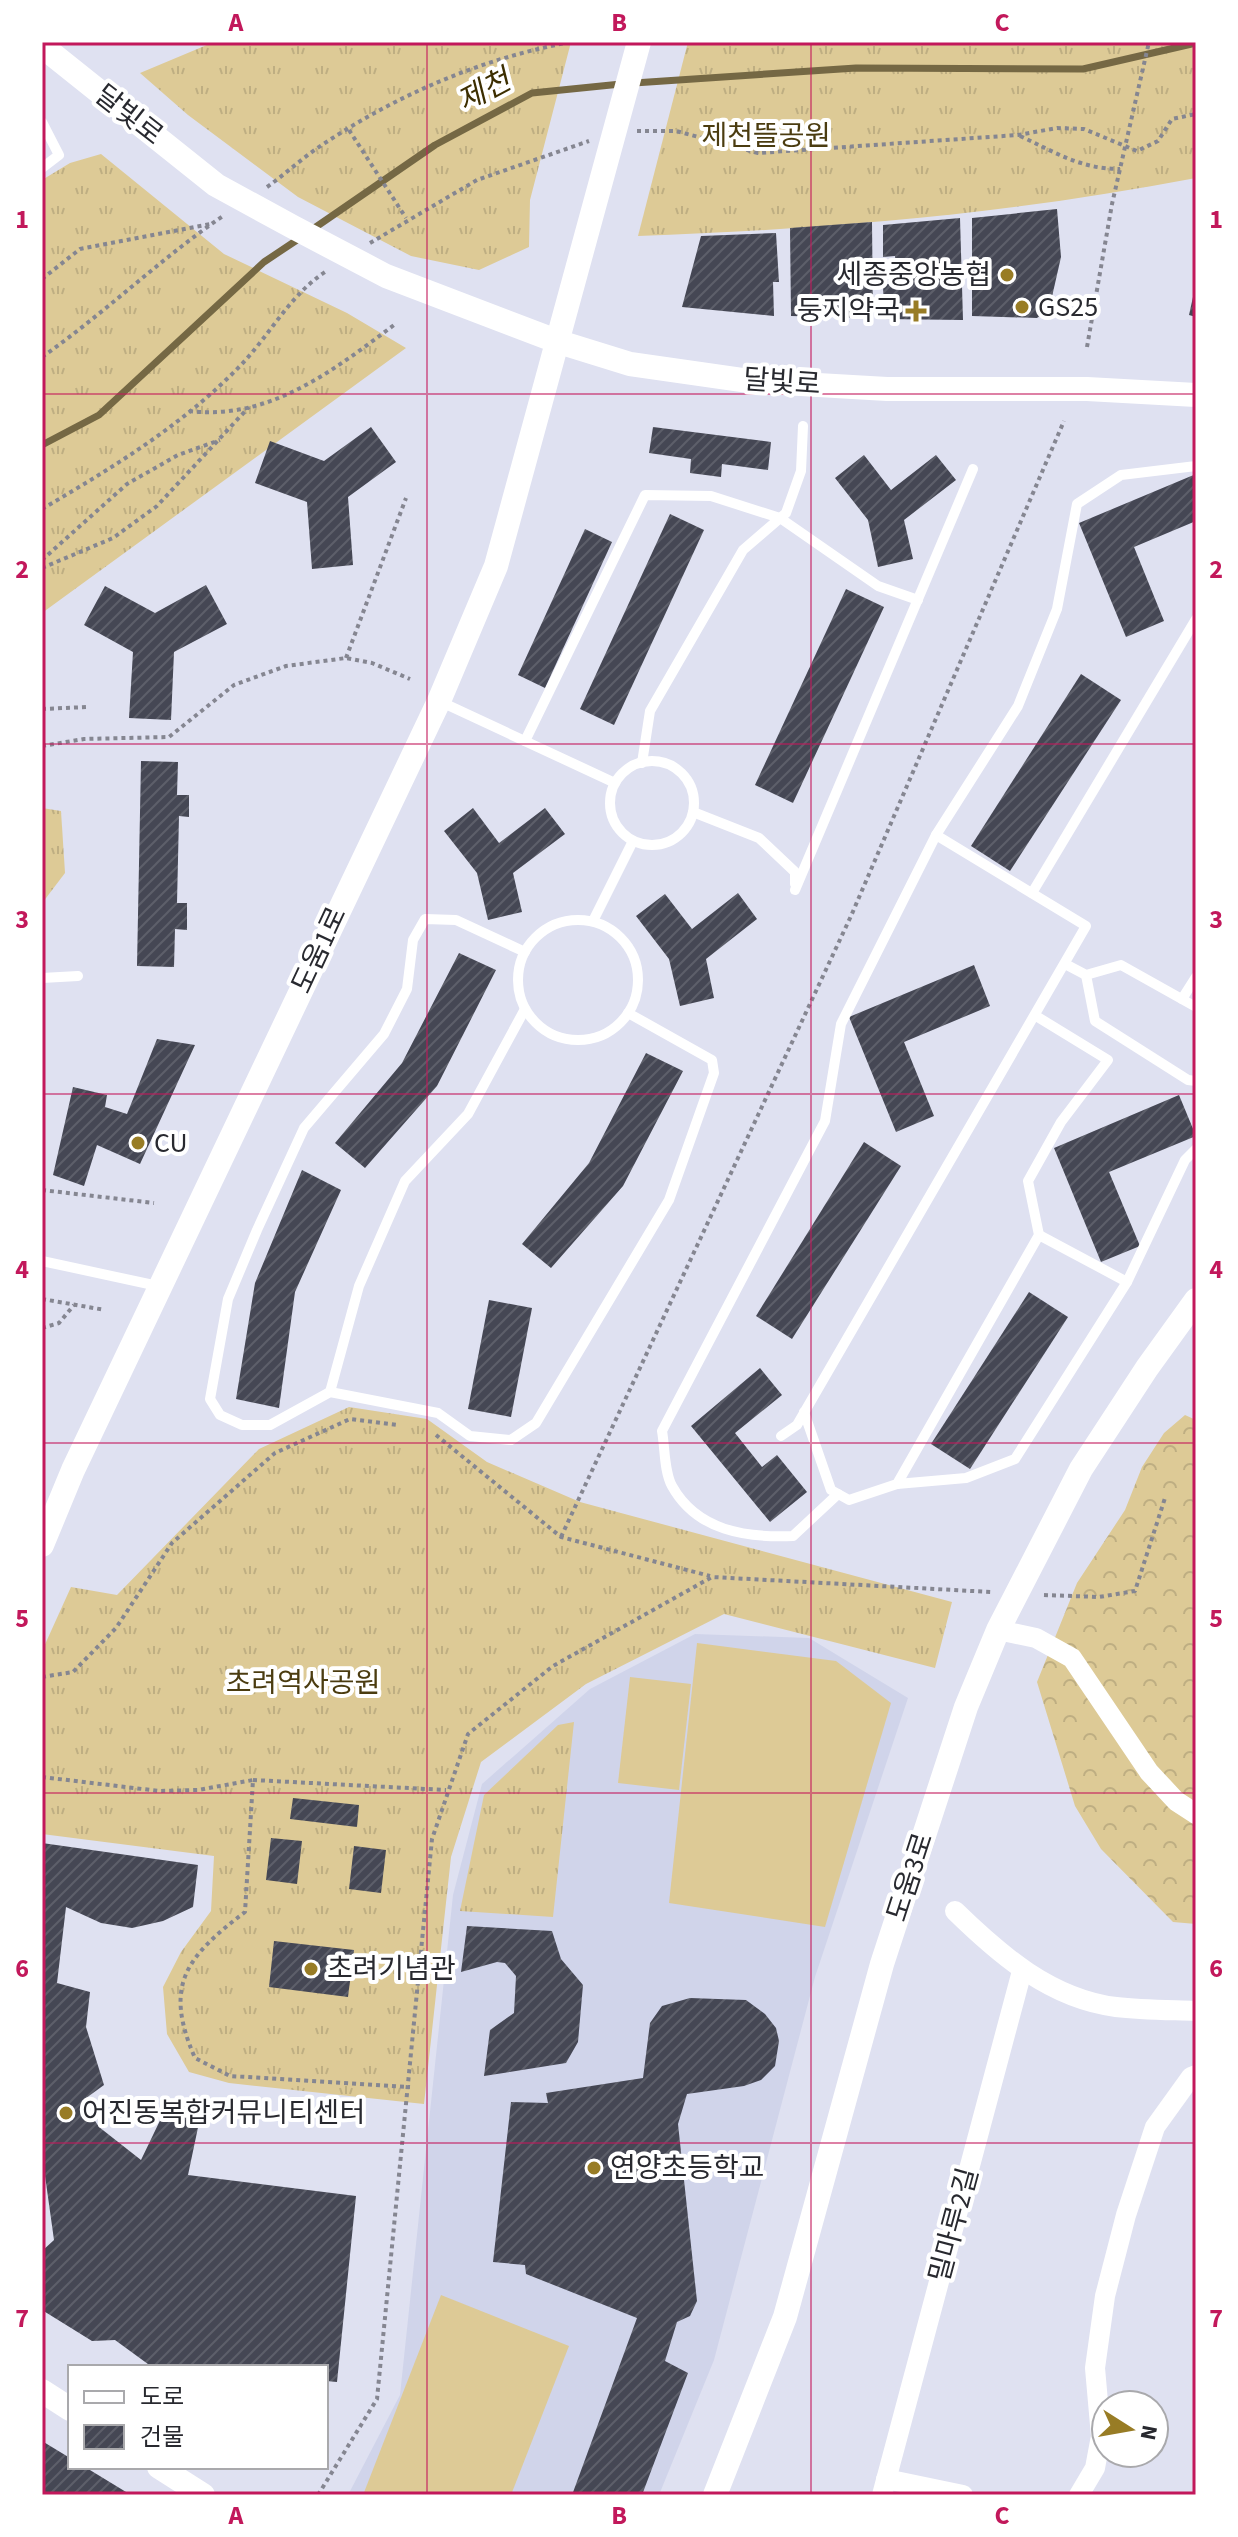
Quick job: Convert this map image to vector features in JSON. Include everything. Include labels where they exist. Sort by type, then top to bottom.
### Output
[{"type":"street","name":"도움1로","points":[[42,1545],[160,1287],[439,701],[496,566],[639,42]]},
{"type":"street","name":"달빛로","points":[[42,46],[216,185],[386,276],[559,342],[630,364],[749,381],[887,389],[1087,389],[1196,395]]},
{"type":"street","name":"도움3로","points":[[715,2495],[785,2317],[882,1964],[966,1707],[998,1630],[1081,1469],[1196,1300]]},
{"type":"street","points":[[998,1630],[1036,1638],[1072,1658],[1149,1772],[1176,1801],[1196,1814]]},
{"type":"street","points":[[955,1911],[1022,1971],[1073,1995],[1114,2007],[1196,2011]]},
{"type":"street","name":"밀마루2길","points":[[963,2495],[884,2487],[1022,1971]]},
{"type":"street","points":[[1079,2495],[1095,2468],[1101,2436],[1095,2368],[1105,2296],[1126,2215],[1155,2127],[1191,2077],[1196,2075]]},
{"type":"street","points":[[42,2391],[68,2408]]},
{"type":"street","points":[[162,2469],[203,2495]]},
{"type":"lane","points":[[42,122],[59,155],[42,168]]},
{"type":"lane","points":[[642,763],[650,711],[743,550],[786,513],[801,471],[803,426]]},
{"type":"lane","points":[[838,1494],[793,1536],[758,1537],[699,1520],[671,1485],[662,1431],[825,1121],[841,1024],[936,835],[1018,706],[1057,609],[1077,504],[1121,475],[1196,466]]},
{"type":"lane","points":[[693,812],[759,838],[795,872],[795,890],[973,469]]},
{"type":"lane","points":[[525,741],[645,495],[711,496],[780,518],[878,586],[918,600]]},
{"type":"lane","points":[[1032,893],[1196,619]]},
{"type":"lane","points":[[439,701],[615,783]]},
{"type":"lane","points":[[642,763],[664,763],[677,769],[693,793],[693,812],[683,832],[672,840],[646,845],[633,841],[614,822],[611,796],[615,783],[624,772],[642,763]]},
{"type":"lane","points":[[781,1436],[797,1425],[1067,965],[1086,926],[936,835]]},
{"type":"lane","points":[[593,921],[633,841]]},
{"type":"lane","points":[[525,952],[456,920],[425,919],[413,940],[407,989],[384,1034],[304,1128],[228,1299],[210,1399],[220,1415],[242,1425],[270,1425],[330,1392],[438,1413],[470,1436],[511,1440],[536,1423],[669,1200],[714,1073],[712,1060],[628,1013]]},
{"type":"lane","points":[[573,920],[593,921],[611,929],[626,943],[635,961],[639,981],[628,1013],[611,1031],[593,1039],[573,1041],[554,1036],[537,1025],[525,1009],[519,991],[518,971],[525,952],[537,936],[554,925],[573,920]]},
{"type":"lane","points":[[1067,965],[1086,975],[1121,965],[1196,1007]]},
{"type":"lane","points":[[1086,975],[1095,1021],[1188,1080],[1196,1081]]},
{"type":"lane","points":[[42,978],[78,976]]},
{"type":"lane","points":[[1182,999],[1196,977]]},
{"type":"lane","points":[[330,1392],[359,1286],[405,1181],[468,1114],[525,1009]]},
{"type":"lane","points":[[897,1484],[1039,1235],[1028,1181],[1061,1122],[1108,1060],[1036,1016]]},
{"type":"lane","points":[[804,1412],[831,1490],[849,1500],[897,1484],[966,1478],[1015,1459],[1127,1282],[1185,1160],[1196,1149]]},
{"type":"lane","points":[[1039,1235],[1127,1282]]},
{"type":"lane","points":[[42,1261],[160,1287]]},
{"type":"path","points":[[257,193],[349,129],[405,97],[471,67],[571,42]]},
{"type":"path","points":[[1087,347],[1121,166],[1149,42]]},
{"type":"path","points":[[349,129],[406,218]]},
{"type":"path","points":[[1018,135],[1066,161],[1095,169],[1121,166]]},
{"type":"path","points":[[42,357],[83,329],[141,278],[235,209]]},
{"type":"path","points":[[42,279],[80,249],[212,224]]},
{"type":"path","points":[[189,411],[239,411],[317,382],[394,325]]},
{"type":"path","points":[[42,568],[113,538],[157,506],[249,407]]},
{"type":"path","points":[[561,1537],[851,916],[1064,421]]},
{"type":"path","points":[[42,560],[127,484],[178,455],[222,439]]},
{"type":"path","points":[[346,658],[406,498]]},
{"type":"path","points":[[42,746],[84,739],[169,737],[234,685],[286,666],[346,658],[372,663],[410,679]]},
{"type":"path","points":[[42,709],[87,707]]},
{"type":"path","points":[[42,1190],[154,1203]]},
{"type":"path","points":[[42,1299],[105,1310]]},
{"type":"path","points":[[42,1328],[59,1323],[74,1305]]},
{"type":"path","points":[[44,1676],[73,1672],[116,1628],[172,1543],[275,1453],[350,1419],[412,1426]]},
{"type":"path","points":[[428,1428],[561,1537],[712,1577],[982,1592]]},
{"type":"path","points":[[1099,1597],[1135,1591],[1165,1498]]},
{"type":"path","points":[[318,2495],[377,2399],[432,1839],[446,1790],[468,1734],[553,1666],[712,1577]]},
{"type":"path","points":[[42,1777],[159,1791],[198,1790],[253,1780],[446,1790]]},
{"type":"path","points":[[253,1780],[245,1912],[198,1951],[179,1992],[184,2033],[195,2058],[230,2076],[410,2087]]},
{"type":"shaded area","name":"연양초등학교","points":[[695,1634],[809,1638],[908,1698],[815,1977],[714,2360],[659,2495],[348,2495],[400,2395],[453,1895],[482,1784],[590,1689]]},
{"type":"green space","points":[[214,42],[571,42],[530,200],[529,247],[479,270],[411,256],[298,197],[188,115],[140,73]]},
{"type":"green space","name":"제천뜰공원","points":[[688,42],[1196,42],[1196,178],[1126,191],[918,218],[638,236]]},
{"type":"green space","points":[[101,154],[224,254],[347,313],[406,348],[42,613],[42,180],[70,163]]},
{"type":"green space","points":[[42,808],[61,811],[65,873],[43,902]]},
{"type":"green space","name":"초려역사공원","points":[[349,1407],[427,1419],[487,1462],[580,1502],[952,1602],[935,1668],[724,1614],[586,1684],[481,1762],[451,1857],[424,2104],[229,2083],[189,2072],[167,2034],[163,1987],[181,1952],[211,1911],[214,1856],[42,1834],[42,1651],[71,1587],[117,1595],[259,1449]]},
{"type":"green space","points":[[1185,1415],[1196,1420],[1196,1924],[1173,1922],[1101,1849],[1075,1806],[1037,1682],[1077,1583],[1125,1510],[1142,1467],[1164,1433]]},
{"type":"green space","points":[[697,1643],[836,1661],[891,1703],[825,1927],[669,1903]]},
{"type":"green space","points":[[630,1677],[691,1684],[679,1790],[618,1783]]},
{"type":"green space","points":[[574,1722],[553,1917],[460,1911],[484,1795],[558,1725]]},
{"type":"green space","points":[[441,2295],[569,2346],[511,2495],[363,2495]]},
{"type":"building","points":[[1057,209],[1061,257],[1049,310],[1037,318],[972,316],[972,218]]},
{"type":"building","points":[[960,218],[963,320],[884,319],[883,284],[896,284],[895,256],[883,257],[883,225]]},
{"type":"building","points":[[872,222],[873,318],[791,316],[790,228]]},
{"type":"building","points":[[776,233],[779,282],[773,282],[774,316],[682,307],[701,236]]},
{"type":"building","points":[[1196,288],[1196,317],[1189,315]]},
{"type":"building","points":[[371,427],[396,462],[348,497],[353,565],[312,569],[307,502],[255,483],[270,441],[324,461]]},
{"type":"building","points":[[653,427],[771,442],[768,470],[722,464],[721,477],[690,473],[691,459],[649,453]]},
{"type":"building","points":[[864,455],[891,490],[936,455],[956,480],[904,520],[913,559],[878,567],[868,520],[835,478]]},
{"type":"building","points":[[1196,474],[1196,521],[1134,547],[1164,621],[1126,637],[1079,523]]},
{"type":"building","points":[[670,514],[704,530],[614,725],[580,709]]},
{"type":"building","points":[[585,529],[612,542],[545,688],[518,675]]},
{"type":"building","points":[[206,585],[227,624],[174,652],[171,720],[129,718],[133,652],[84,625],[105,586],[155,613]]},
{"type":"building","points":[[846,589],[884,607],[793,803],[755,785]]},
{"type":"building","points":[[1081,674],[1121,700],[1010,871],[971,846]]},
{"type":"building","points":[[141,761],[178,762],[177,795],[189,795],[189,817],[179,816],[177,903],[187,903],[187,930],[175,929],[174,967],[137,966]]},
{"type":"building","points":[[473,808],[499,843],[545,808],[565,834],[513,873],[522,912],[488,920],[477,873],[444,831]]},
{"type":"building","points":[[738,893],[757,919],[706,959],[714,998],[680,1006],[669,959],[636,916],[665,894],[692,929]]},
{"type":"building","points":[[459,953],[496,970],[437,1086],[365,1168],[335,1143],[402,1063]]},
{"type":"building","points":[[974,965],[990,1006],[904,1042],[934,1116],[896,1132],[849,1017]]},
{"type":"building","points":[[157,1039],[195,1045],[140,1164],[97,1145],[84,1186],[53,1175],[73,1087],[107,1095],[105,1107],[127,1114]]},
{"type":"building","points":[[646,1053],[683,1071],[623,1186],[551,1268],[522,1244],[589,1163]]},
{"type":"building","points":[[1179,1095],[1196,1136],[1109,1172],[1140,1246],[1101,1262],[1054,1148]]},
{"type":"building","points":[[864,1142],[901,1166],[792,1339],[756,1316]]},
{"type":"building","points":[[302,1170],[341,1190],[295,1292],[279,1408],[236,1399],[255,1283]]},
{"type":"building","points":[[1029,1292],[1068,1317],[970,1469],[931,1444]]},
{"type":"building","points":[[489,1300],[532,1308],[511,1417],[468,1409]]},
{"type":"building","points":[[760,1368],[782,1395],[735,1433],[762,1467],[777,1455],[807,1492],[770,1522],[691,1426]]},
{"type":"building","points":[[293,1798],[359,1805],[357,1827],[290,1819]]},
{"type":"building","points":[[271,1838],[302,1841],[297,1884],[266,1880]]},
{"type":"building","name":"어진동복합커뮤니티센터","points":[[42,1843],[198,1865],[193,1907],[163,1921],[132,1928],[101,1923],[66,1907],[57,1983],[90,1992],[86,2027],[104,2085],[82,2101],[99,2127],[141,2160],[166,2108],[180,2101],[191,2105],[200,2118],[188,2175],[356,2196],[337,2382],[328,2381],[328,2365],[149,2365],[115,2340],[92,2341],[42,2310],[42,2251],[54,2240],[42,2154]]},
{"type":"building","points":[[354,1846],[386,1850],[381,1893],[349,1889]]},
{"type":"building","points":[[467,1926],[552,1931],[561,1959],[583,1985],[578,2042],[566,2063],[484,2076],[490,2030],[514,2013],[516,1976],[505,1963],[497,1962],[461,1972]]},
{"type":"building","name":"초려기념관","points":[[274,1941],[354,1950],[348,1997],[269,1987]]},
{"type":"building","points":[[690,1998],[746,2000],[765,2014],[776,2028],[779,2041],[775,2066],[761,2080],[744,2086],[687,2094],[678,2124],[697,2301],[690,2316],[677,2322],[665,2361],[688,2373],[642,2495],[572,2495],[637,2318],[526,2274],[525,2265],[493,2262],[511,2102],[548,2103],[546,2093],[643,2078],[650,2023],[662,2006]]},
{"type":"building","points":[[42,2441],[68,2457],[68,2469],[88,2469],[131,2495],[42,2495]]},
{"type":"waterway","name":"제천","points":[[634,83],[856,68],[1083,69],[1196,43]]},
{"type":"waterway","name":"제천","points":[[310,231],[435,145],[532,93],[621,84]]},
{"type":"waterway","name":"제천","points":[[42,445],[99,415],[264,262],[300,238]]},
{"type":"place","name":"세종중앙농협","points":[[1007,275]]},
{"type":"place","name":"GS25","points":[[1022,307]]},
{"type":"place","name":"둥지약국","points":[[916,311]]},
{"type":"place","name":"CU","points":[[138,1143]]},
{"type":"place","name":"초려기념관","points":[[311,1969]]},
{"type":"place","name":"어진동복합커뮤니티센터","points":[[66,2113]]},
{"type":"place","name":"연양초등학교","points":[[594,2168]]}]
